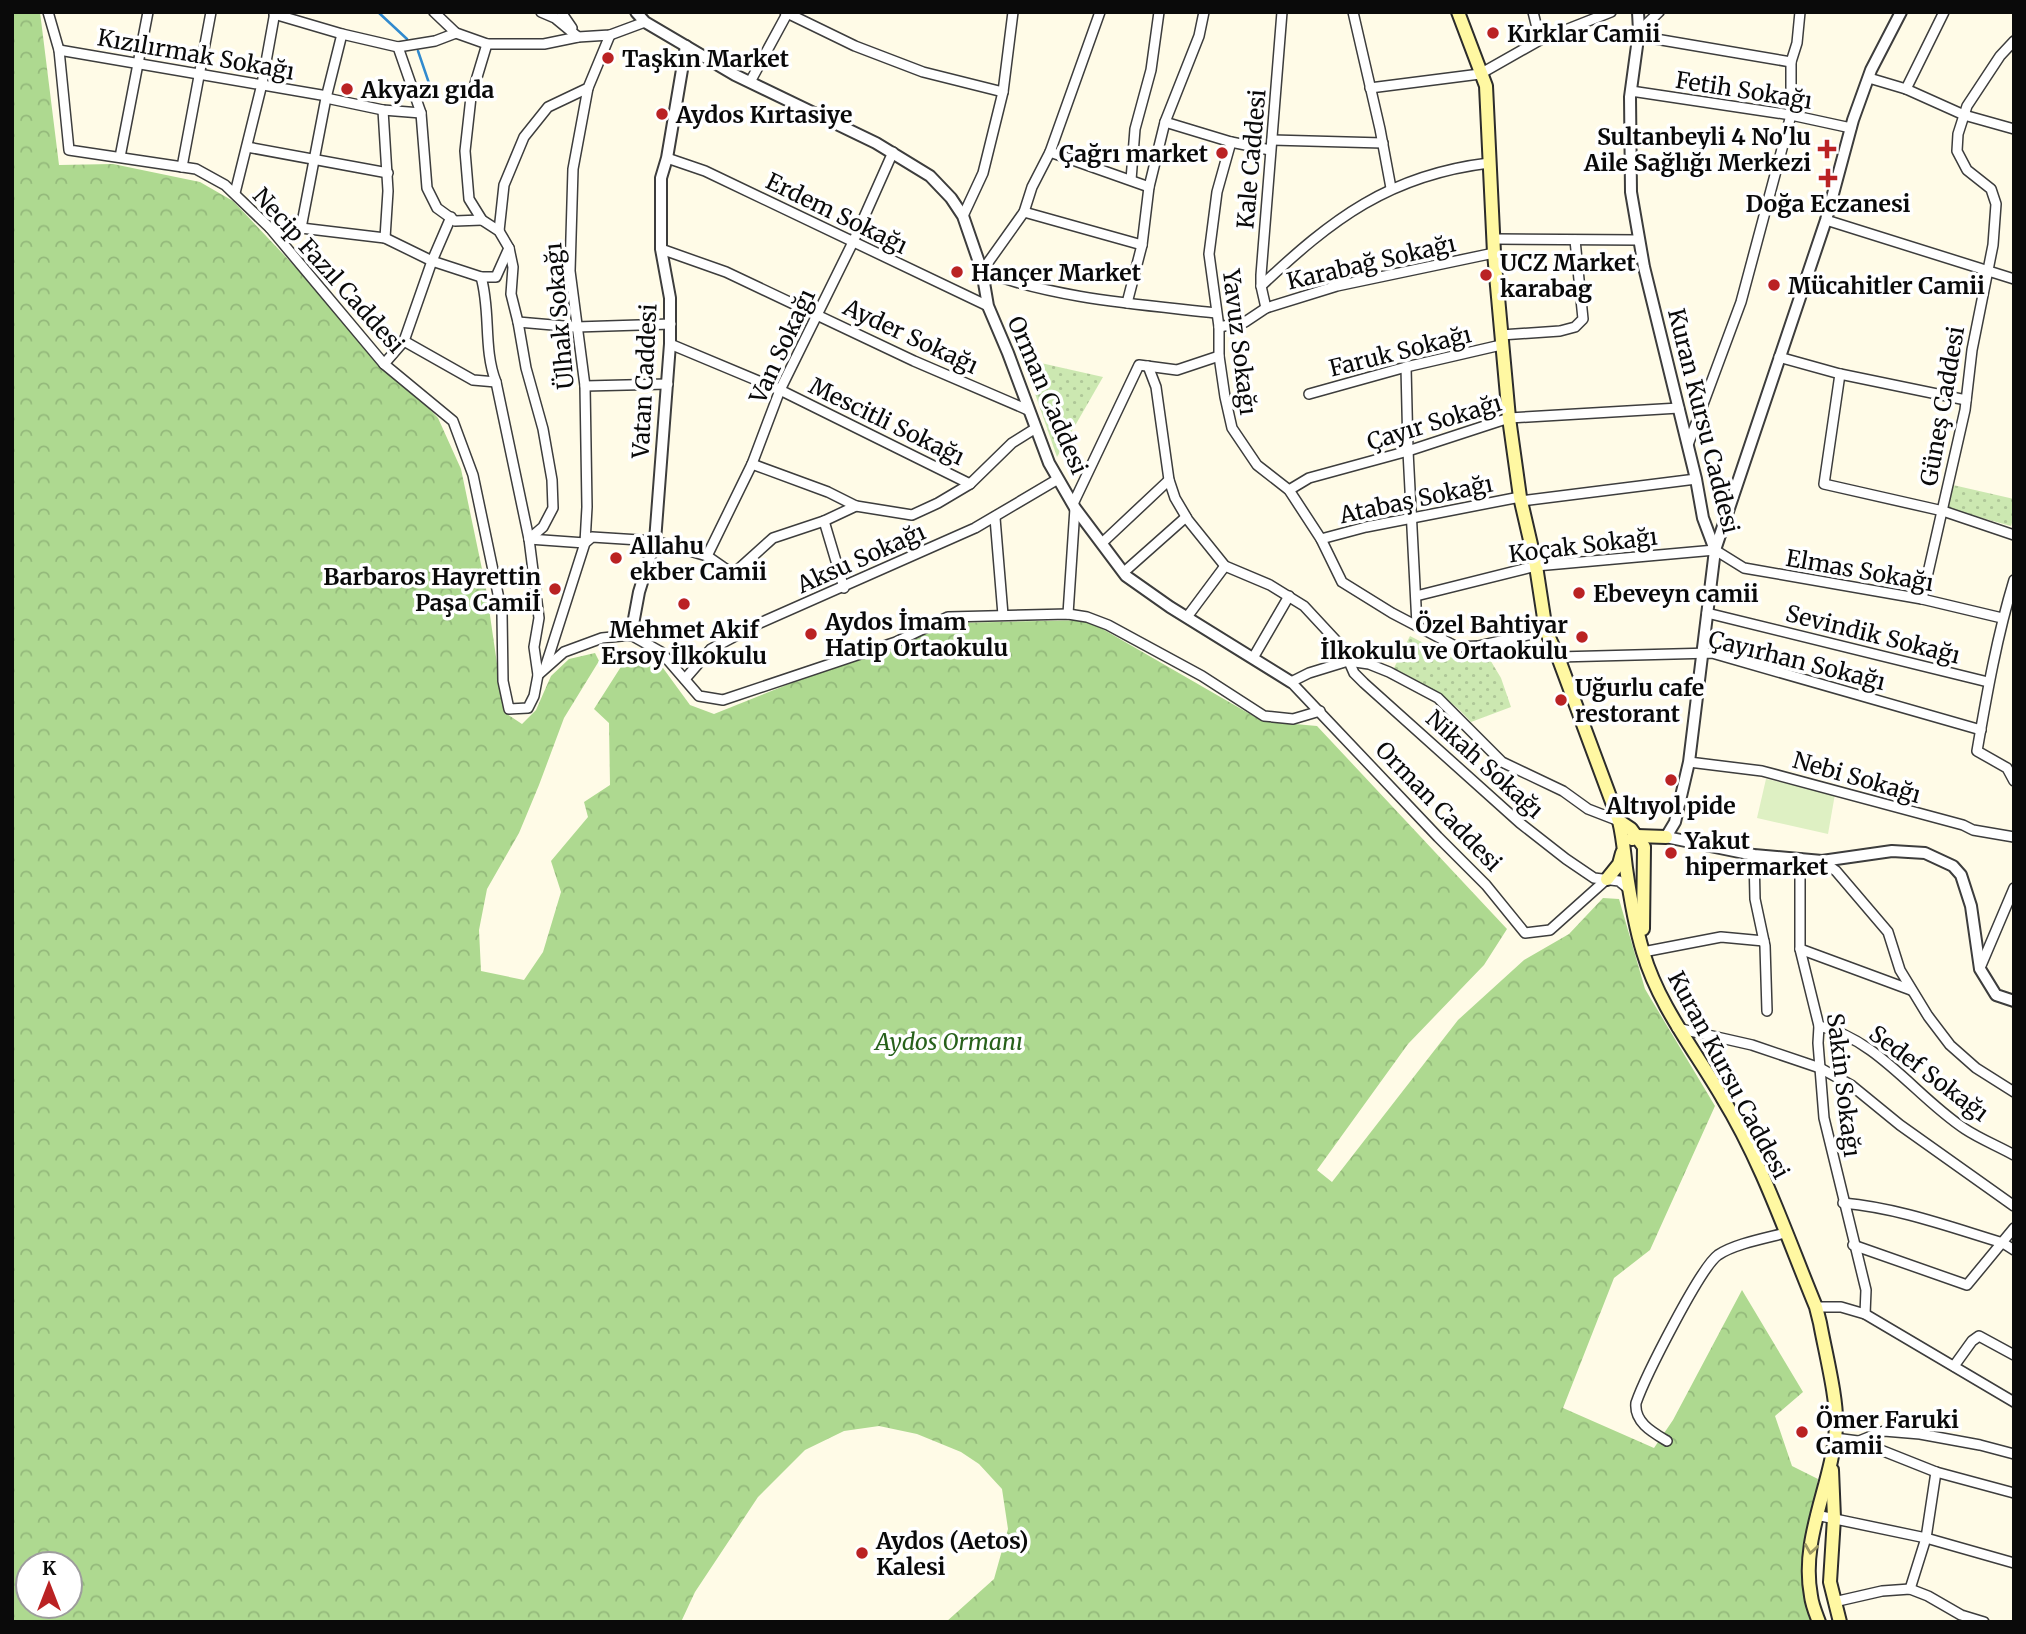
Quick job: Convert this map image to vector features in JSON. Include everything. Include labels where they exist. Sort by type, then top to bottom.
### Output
[{"type":"main road","name":"Kuran Kursu Caddesi","points":[[1458,12],[1486,86],[1494,253],[1509,418],[1546,631],[1619,821],[1643,953],[1658,992],[1723,1098],[1757,1165],[1816,1307],[1837,1425],[1832,1459],[1816,1515],[1809,1562],[1811,1596],[1819,1622]]},
{"type":"main road","name":"Kuran Kursu Caddesi","points":[[1619,821],[1641,841],[1643,953]]},
{"type":"main road","points":[[1607,879],[1619,864],[1623,849],[1629,841],[1666,837]]},
{"type":"main road","points":[[1607,879],[1626,865],[1635,863],[1641,841]]},
{"type":"main road","name":"Kuran Kursu Caddesi","points":[[1832,1459],[1834,1518],[1830,1582],[1840,1622]]},
{"type":"street","points":[[48,12],[59,50]]},
{"type":"street","points":[[120,157],[148,12]]},
{"type":"street","points":[[182,167],[211,12]]},
{"type":"street","points":[[434,12],[456,33],[487,44],[544,44],[578,37],[610,35],[645,22]]},
{"type":"street","points":[[541,12],[555,18],[578,37]]},
{"type":"street","points":[[561,12],[578,37]]},
{"type":"street","name":"Orman Caddesi","points":[[636,12],[645,22],[750,82],[893,152],[930,176],[951,198],[962,216],[982,271],[988,306],[1049,463],[1074,506],[1124,572],[1187,617],[1292,682],[1486,885],[1525,933],[1550,930],[1607,879]]},
{"type":"street","points":[[962,216],[983,173],[1003,92],[1013,12]]},
{"type":"street","points":[[1100,12],[1050,152],[1032,187],[1024,212],[982,271],[1010,282],[1098,300],[1216,313]]},
{"type":"street","points":[[1131,180],[1135,129],[1151,71],[1159,12]]},
{"type":"street","points":[[1127,303],[1142,245],[1149,187],[1165,122],[1199,36],[1204,12]]},
{"type":"street","name":"Kale Caddesi","points":[[1266,308],[1261,286],[1282,12]]},
{"type":"street","points":[[1353,12],[1391,188]]},
{"type":"street","points":[[1533,12],[1540,40]]},
{"type":"street","points":[[1370,88],[1480,74],[1540,40],[1611,12]]},
{"type":"street","name":"Kuran Kursu Caddesi","points":[[1638,12],[1638,33],[1630,91],[1631,192],[1639,240],[1703,517],[1715,550],[1689,762],[1675,821],[1666,837]]},
{"type":"street","points":[[1638,33],[1659,12]]},
{"type":"street","points":[[1688,445],[1741,302],[1791,115],[1791,62],[1797,43],[1800,12]]},
{"type":"street","points":[[1715,550],[1826,220],[1851,128],[1871,70],[1901,12]]},
{"type":"street","points":[[1906,89],[1944,12]]},
{"type":"street","points":[[235,194],[262,84],[274,13],[342,34],[398,47],[435,41],[456,33]]},
{"type":"street","points":[[750,82],[787,13],[855,46],[923,72],[1003,92]]},
{"type":"street","points":[[1638,33],[1791,62]]},
{"type":"street","points":[[302,228],[342,34]]},
{"type":"street","name":"Ülhak Sokağı","points":[[542,671],[585,543],[585,386],[570,271],[573,169],[588,88],[610,35]]},
{"type":"street","name":"Güneş Caddesi","points":[[1922,599],[1966,400],[1972,349],[1993,244],[1996,204],[1991,188],[1967,170],[1957,151],[1958,134],[1967,106],[2000,56],[2014,41]]},
{"type":"street","points":[[487,44],[471,97],[465,151],[469,200],[482,220],[499,231],[509,248],[513,267],[511,294],[526,368],[543,429],[552,480],[553,508],[543,527],[529,539]]},
{"type":"street","name":"Vatan Caddesi","points":[[631,635],[639,593],[655,541],[671,324],[670,298],[661,249],[661,178],[667,158],[686,46]]},
{"type":"street","points":[[398,47],[421,113],[427,188],[437,208],[456,221],[482,220]]},
{"type":"street","name":"Kızılırmak Sokağı","points":[[59,50],[262,84],[383,110],[421,113]]},
{"type":"street","name":"Necip Fazıl Caddesi","points":[[59,50],[69,150],[196,169],[225,185],[270,228],[384,364],[453,421],[473,475],[502,613],[503,681],[509,709],[528,708],[542,671]]},
{"type":"street","points":[[1869,78],[1906,89],[1964,115],[2014,129]]},
{"type":"street","points":[[499,231],[504,185],[524,137],[548,107],[588,88]]},
{"type":"street","name":"Fetih Sokağı","points":[[1630,91],[1791,115],[1851,128]]},
{"type":"street","points":[[383,110],[387,173],[385,238]]},
{"type":"street","points":[[1165,122],[1231,142],[1271,145],[1383,143]]},
{"type":"street","name":"Yavuz Sokağı","points":[[1231,142],[1217,192],[1209,254],[1219,327],[1219,356],[1232,428],[1256,465],[1289,490],[1321,539],[1342,582],[1392,613],[1457,647],[1478,646],[1546,631]]},
{"type":"street","points":[[247,147],[387,173]]},
{"type":"street","name":"Van Sokağı","points":[[707,556],[752,464],[780,390],[853,242],[893,152]]},
{"type":"street","points":[[1050,152],[1149,187]]},
{"type":"street","name":"Erdem Sokağı","points":[[667,158],[705,171],[988,306]]},
{"type":"street","points":[[1261,286],[1335,221],[1363,203],[1391,188],[1458,167],[1489,163]]},
{"type":"street","points":[[1024,212],[1142,245]]},
{"type":"street","points":[[384,364],[404,341],[432,261],[451,217]]},
{"type":"street","points":[[1826,220],[2014,278]]},
{"type":"street","points":[[270,228],[302,228],[385,238],[432,261],[481,277],[496,277],[509,248]]},
{"type":"street","points":[[1495,239],[1639,240]]},
{"type":"street","name":"Faruk Sokağı","points":[[1309,394],[1501,340],[1575,327],[1583,319],[1575,240]]},
{"type":"street","name":"Ayder Sokağı","points":[[661,249],[726,272],[914,361],[1028,410]]},
{"type":"street","name":"Karabağ Sokağı","points":[[1219,327],[1245,322],[1266,308],[1337,286],[1494,253]]},
{"type":"street","points":[[481,277],[485,293],[491,369],[529,539],[539,618],[534,647],[542,671],[564,652],[602,638],[631,635],[661,652],[698,696],[723,700],[896,642],[948,617],[1068,614],[1087,617],[1108,625],[1202,676],[1264,716],[1293,719],[1320,711]]},
{"type":"street","points":[[518,323],[576,327],[671,324]]},
{"type":"street","points":[[404,341],[473,380],[496,382]]},
{"type":"street","name":"Mescitli Sokağı","points":[[670,344],[780,390],[970,484]]},
{"type":"street","points":[[1143,366],[1177,370],[1219,356]]},
{"type":"street","points":[[1779,357],[1840,374],[1966,400]]},
{"type":"street","points":[[1143,366],[1156,387],[1169,480],[1175,498],[1226,566],[1187,617]]},
{"type":"street","points":[[1068,614],[1074,506],[1143,366]]},
{"type":"street","points":[[1406,367],[1417,625]]},
{"type":"street","points":[[1840,374],[1824,484],[1942,511],[2014,536]]},
{"type":"street","points":[[585,386],[668,384]]},
{"type":"street","name":"Çayır Sokağı","points":[[1289,490],[1309,478],[1408,451],[1509,418],[1679,408]]},
{"type":"street","points":[[752,464],[828,492],[856,506],[912,515],[970,484],[1012,443],[1036,428]]},
{"type":"street","name":"Aksu Sokağı","points":[[685,679],[711,649],[760,623],[844,588],[995,518],[1058,479]]},
{"type":"street","name":"Atabaş Sokağı","points":[[1321,539],[1411,518],[1521,499],[1696,479]]},
{"type":"street","points":[[1102,543],[1169,480]]},
{"type":"street","points":[[529,539],[585,543],[592,537],[655,541],[707,556],[733,574],[773,538],[824,521],[856,506]]},
{"type":"street","points":[[1124,572],[1186,516]]},
{"type":"street","points":[[995,518],[1003,615]]},
{"type":"street","points":[[824,521],[844,588]]},
{"type":"street","name":"Koçak Sokağı","points":[[1416,596],[1536,566],[1715,550]]},
{"type":"street","name":"Elmas Sokağı","points":[[1715,550],[1744,568],[1922,599],[2002,618]]},
{"type":"street","name":"Nikah Sokağı","points":[[1226,566],[1270,584],[1304,606],[1343,648],[1348,661],[1364,683],[1520,822],[1594,878],[1619,881],[1630,890]]},
{"type":"street","points":[[2014,580],[2010,604],[2002,618],[1988,682],[1977,751],[2011,769],[2014,780]]},
{"type":"street","points":[[1252,658],[1289,596]]},
{"type":"street","name":"Sevindik Sokağı","points":[[1707,613],[1988,682]]},
{"type":"street","name":"Çayırhan Sokağı","points":[[1558,657],[1703,653],[1726,656],[1981,730]]},
{"type":"street","points":[[1292,682],[1309,673],[1348,661],[1369,664],[1427,690],[1502,762],[1563,792],[1588,809],[1619,821]]},
{"type":"street","name":"Nebi Sokağı","points":[[1689,762],[1762,771],[1963,825],[1973,830],[2014,837]]},
{"type":"street","points":[[1666,837],[1754,855],[1822,862],[1892,851],[1925,853],[1953,866],[1961,875],[1971,906],[1980,969],[1996,995],[2014,1001]]},
{"type":"street","points":[[1754,855],[1755,900],[1764,941],[1768,1011]]},
{"type":"street","name":"Sakin Sokağı","points":[[1800,858],[1800,949],[1819,1026],[1824,1118],[1866,1290],[1865,1314]]},
{"type":"street","points":[[1822,862],[1836,871],[1888,932],[1900,970],[1950,1045],[1976,1068],[2014,1092]]},
{"type":"street","points":[[1980,969],[2014,888]]},
{"type":"street","points":[[1643,953],[1721,937],[1764,941]]},
{"type":"street","points":[[1800,949],[1912,990]]},
{"type":"street","name":"Sedef Sokağı","points":[[1819,1026],[1839,1031],[1868,1049],[1965,1129],[2014,1155]]},
{"type":"street","points":[[1678,1028],[1752,1045],[1820,1068],[1851,1085],[1900,1125],[2014,1206]]},
{"type":"street","points":[[1843,1203],[1869,1205],[1911,1214],[2014,1250]]},
{"type":"street","points":[[1853,1245],[1967,1285],[2014,1228]]},
{"type":"street","points":[[1667,1441],[1639,1419],[1636,1402],[1706,1267],[1725,1251],[1785,1233]]},
{"type":"street","points":[[1816,1307],[1841,1307],[1865,1314],[2014,1402]]},
{"type":"street","points":[[1954,1366],[1972,1341],[1979,1336],[2014,1355]]},
{"type":"street","points":[[1858,1441],[1884,1432],[1920,1434],[2014,1454]]},
{"type":"street","points":[[1835,1438],[1858,1441],[1936,1472],[2014,1493]]},
{"type":"street","points":[[1910,1590],[1926,1538],[1936,1472]]},
{"type":"street","points":[[1816,1515],[1926,1538],[2014,1563]]},
{"type":"street","points":[[1834,1602],[1882,1591],[1910,1590],[1928,1596],[1961,1615],[1984,1622]]},
{"type":"green space","name":"Aydos Ormanı","points":[[12,12],[40,12],[59,165],[113,164],[200,182],[233,201],[438,418],[461,469],[486,588],[504,712],[522,724],[536,710],[551,676],[569,659],[595,653],[599,661],[564,718],[519,833],[487,889],[479,930],[481,971],[524,980],[543,952],[561,892],[551,861],[588,817],[584,802],[610,785],[609,723],[594,709],[631,651],[663,668],[690,705],[714,714],[884,646],[955,623],[1087,620],[1262,721],[1317,726],[1507,929],[1484,965],[1408,1044],[1317,1170],[1332,1182],[1458,1020],[1524,960],[1569,934],[1603,898],[1619,899],[1645,989],[1715,1106],[1650,1250],[1614,1278],[1563,1408],[1654,1448],[1673,1420],[1742,1290],[1803,1392],[1775,1416],[1792,1466],[1818,1479],[1804,1568],[1818,1622],[946,1622],[994,1579],[1008,1529],[1002,1489],[979,1464],[961,1452],[917,1434],[879,1426],[844,1431],[805,1450],[758,1497],[695,1592],[681,1622],[12,1622]]},
{"type":"green space","points":[[1023,359],[1103,377],[1057,457]]},
{"type":"green space","points":[[1953,485],[2014,499],[2011,526],[1946,508]]},
{"type":"green space","points":[[1410,636],[1460,662],[1486,653],[1501,678],[1511,707],[1471,722],[1445,698],[1393,670]]},
{"type":"green space","points":[[1766,779],[1835,794],[1828,834],[1757,818]]},
{"type":"waterway","points":[[378,12],[407,39]]},
{"type":"waterway","points":[[418,51],[431,89]]},
{"type":"place","name":"Kırklar Camii","points":[[1493,33]]},
{"type":"place","name":"Taşkın Market","points":[[608,58]]},
{"type":"place","name":"Akyazı gıda","points":[[347,89]]},
{"type":"place","name":"Aydos Kırtasiye","points":[[662,114]]},
{"type":"place","name":"Sultanbeyli 4 No'lu Aile Sağlığı Merkezi","points":[[1827,149]]},
{"type":"place","name":"Çağrı market","points":[[1222,153]]},
{"type":"place","name":"Doğa Eczanesi","points":[[1828,178]]},
{"type":"place","name":"Hançer Market","points":[[957,272]]},
{"type":"place","name":"UCZ Market karabag","points":[[1486,275]]},
{"type":"place","name":"Mücahitler Camii","points":[[1774,285]]},
{"type":"place","name":"Allahu ekber Camii","points":[[616,558]]},
{"type":"place","name":"Barbaros Hayrettin Paşa Camiİ","points":[[555,589]]},
{"type":"place","name":"Ebeveyn camii","points":[[1579,593]]},
{"type":"place","name":"Mehmet Akif Ersoy İlkokulu","points":[[684,604]]},
{"type":"place","name":"Aydos İmam Hatip Ortaokulu","points":[[811,634]]},
{"type":"place","name":"Özel Bahtiyar İlkokulu ve Ortaokulu","points":[[1582,637]]},
{"type":"place","name":"Uğurlu cafe restorant","points":[[1561,700]]},
{"type":"place","name":"Altıyol pide","points":[[1671,780]]},
{"type":"place","name":"Yakut hipermarket","points":[[1671,853]]},
{"type":"place","name":"Ömer Faruki Camii","points":[[1802,1432]]},
{"type":"place","name":"Aydos (Aetos) Kalesi","points":[[862,1553]]}]
